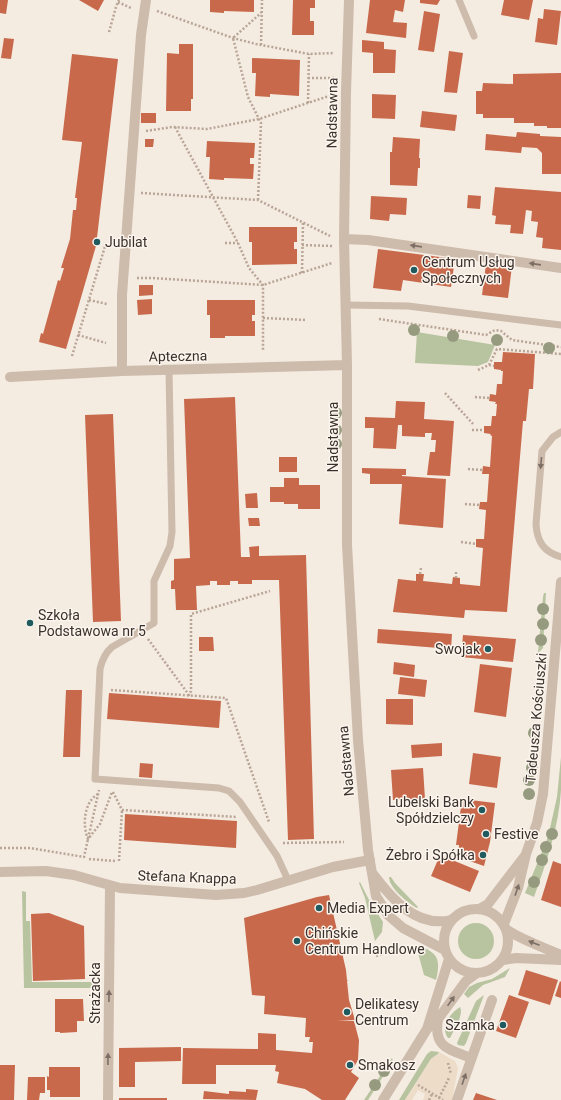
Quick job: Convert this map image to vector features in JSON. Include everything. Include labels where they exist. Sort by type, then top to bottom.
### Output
[{"type":"street","name":"Nadstawna","points":[[349,0],[344,239],[347,366],[347,546],[358,740],[370,860],[376,896],[388,915],[402,928],[447,954]]},
{"type":"street","points":[[122,371],[123,279],[145,3]]},
{"type":"street","points":[[344,239],[368,240],[561,268]]},
{"type":"street","name":"Apteczna","points":[[10,377],[122,371],[347,366]]},
{"type":"street","name":"Tadeusza Kościuszki","points":[[506,927],[518,888],[526,854],[537,823],[543,794],[561,582]]},
{"type":"street","name":"Tadeusza Kościuszki","points":[[479,909],[488,904],[526,854]]},
{"type":"street","name":"Stefana Knappa","points":[[0,872],[51,872],[74,875],[110,886],[216,895],[244,893],[334,867],[370,860]]},
{"type":"street","name":"Nadstawna","points":[[372,872],[393,898],[414,914],[426,920],[438,922],[451,920]]},
{"type":"street","name":"Strażacka","points":[[108,1100],[110,886]]},
{"type":"street","points":[[427,1029],[447,954],[444,939],[446,929],[451,920],[461,912],[479,909],[491,912],[520,938],[561,955]]},
{"type":"street","points":[[447,954],[461,969],[466,972],[483,973],[494,968],[503,960],[508,946],[506,927]]},
{"type":"street","points":[[503,960],[516,958],[561,960]]},
{"type":"street","points":[[383,1100],[427,1029],[438,1019],[466,981],[477,973]]},
{"type":"street","points":[[457,1100],[492,1000]]},
{"type":"street","points":[[438,1019],[437,1035],[442,1044],[471,1058]]},
{"type":"lane","points":[[459,0],[474,36]]},
{"type":"lane","points":[[345,305],[408,306],[561,325]]},
{"type":"lane","points":[[169,370],[172,539],[154,581],[154,623],[112,647],[107,651],[102,662],[100,669],[95,779],[219,788],[233,794],[277,856],[288,880]]},
{"type":"lane","points":[[561,432],[554,437],[542,451],[536,524],[536,531],[547,552],[561,558]]},
{"type":"path","points":[[261,45],[262,0]]},
{"type":"path","points":[[109,32],[119,1],[131,8]]},
{"type":"path","points":[[145,3],[234,38],[261,45],[309,54],[334,53]]},
{"type":"path","points":[[234,38],[261,13]]},
{"type":"path","points":[[234,38],[248,97],[261,123],[258,200]]},
{"type":"path","points":[[308,103],[309,54]]},
{"type":"path","points":[[308,78],[334,78]]},
{"type":"path","points":[[134,129],[152,131],[174,127],[201,130],[259,119],[333,95]]},
{"type":"path","points":[[174,127],[238,243],[249,268],[263,285],[263,350]]},
{"type":"path","points":[[129,192],[258,200],[332,237]]},
{"type":"path","points":[[302,273],[303,222]]},
{"type":"path","points":[[72,356],[106,243]]},
{"type":"path","points":[[225,243],[238,243]]},
{"type":"path","points":[[302,244],[332,246]]},
{"type":"path","points":[[123,279],[152,278],[263,285],[332,262]]},
{"type":"path","points":[[89,300],[107,304]]},
{"type":"path","points":[[263,318],[307,320]]},
{"type":"path","points":[[372,318],[486,335],[495,330],[501,331],[512,340],[561,347]]},
{"type":"path","points":[[78,334],[106,343]]},
{"type":"path","points":[[489,365],[497,349],[561,354]]},
{"type":"path","points":[[478,370],[489,365],[494,366]]},
{"type":"path","points":[[445,393],[473,424]]},
{"type":"path","points":[[475,397],[489,398]]},
{"type":"path","points":[[472,430],[484,430]]},
{"type":"path","points":[[468,469],[483,470]]},
{"type":"path","points":[[465,504],[479,505]]},
{"type":"path","points":[[461,542],[476,544]]},
{"type":"path","points":[[420,574],[421,568]]},
{"type":"path","points":[[456,571],[456,578]]},
{"type":"path","points":[[189,695],[191,691],[191,614],[270,591]]},
{"type":"path","points":[[142,630],[189,695]]},
{"type":"path","points":[[99,689],[226,698],[272,829]]},
{"type":"path","points":[[88,839],[100,824],[112,790],[122,810],[119,862]]},
{"type":"path","points":[[88,839],[85,832],[86,812],[91,798],[99,794]]},
{"type":"path","points":[[0,848],[30,848],[84,857],[97,801]]},
{"type":"path","points":[[122,810],[251,818]]},
{"type":"path","points":[[277,844],[344,842]]},
{"type":"path","points":[[89,859],[115,861]]},
{"type":"path","points":[[376,956],[412,946]]},
{"type":"path","points":[[439,1098],[451,1073],[448,1061]]},
{"type":"path","points":[[418,1085],[443,1100]]},
{"type":"path","points":[[429,1100],[432,1094]]},
{"type":"green space","points":[[417,332],[495,345],[488,362],[478,366],[415,363]]},
{"type":"green space","points":[[544,593],[546,593],[543,648],[538,653],[543,597]]},
{"type":"green space","points":[[561,757],[561,790],[558,818],[534,897],[525,893],[548,837],[557,797]]},
{"type":"green space","points":[[389,877],[391,877],[418,907],[417,908],[404,899],[395,890]]},
{"type":"green space","points":[[360,882],[383,922],[382,932],[375,941],[365,898],[359,883]]},
{"type":"green space","points":[[22,891],[26,892],[26,921],[30,921],[32,982],[91,982],[98,988],[24,988]]},
{"type":"green space","points":[[479,923],[489,928],[493,934],[493,948],[489,954],[483,958],[473,959],[463,954],[459,948],[458,938],[463,928],[469,924]]},
{"type":"green space","points":[[418,945],[434,954],[438,962],[436,980],[424,975],[417,949]]},
{"type":"green space","points":[[510,968],[505,977],[483,985],[468,998],[464,994],[469,987],[492,979]]},
{"type":"green space","points":[[484,995],[466,1043],[464,1046],[458,1045],[457,1043],[476,1001]]},
{"type":"green space","points":[[460,1007],[461,1014],[458,1022],[450,1038],[448,1038],[445,1029],[447,1021]]},
{"type":"green space","points":[[431,1051],[439,1052],[431,1059],[405,1100],[399,1100],[427,1054]]},
{"type":"green space","points":[[392,1058],[393,1061],[368,1100],[364,1100]]},
{"type":"shaded area","points":[[439,1052],[455,1061],[458,1068],[452,1100],[423,1100],[425,1094],[418,1090],[412,1100],[405,1100],[431,1059]]},
{"type":"building","points":[[0,0],[8,0],[6,14],[0,13]]},
{"type":"building","points":[[79,0],[104,0],[98,11]]},
{"type":"building","points":[[210,0],[254,0],[254,12],[210,12]]},
{"type":"building","points":[[293,0],[315,0],[315,8],[310,8],[310,21],[314,21],[314,35],[292,35]]},
{"type":"building","points":[[370,0],[405,0],[403,12],[395,10],[393,22],[407,23],[406,38],[366,33]]},
{"type":"building","points":[[420,0],[440,0],[437,5],[420,3]]},
{"type":"building","points":[[504,0],[533,0],[529,20],[501,15]]},
{"type":"building","points":[[544,9],[561,11],[557,45],[535,42],[538,18],[543,19]]},
{"type":"building","points":[[424,11],[440,14],[434,52],[418,50]]},
{"type":"building","points":[[4,38],[14,39],[11,59],[1,58]]},
{"type":"building","points":[[362,40],[384,42],[384,49],[396,50],[395,73],[373,73],[373,53],[362,52]]},
{"type":"building","points":[[179,44],[193,44],[193,99],[191,99],[191,111],[166,111],[167,53],[179,54]]},
{"type":"building","points":[[449,51],[463,53],[457,93],[444,92]]},
{"type":"building","points":[[72,54],[118,59],[96,246],[66,349],[39,342],[41,333],[43,334],[58,280],[60,281],[64,268],[61,268],[70,239],[73,210],[76,210],[77,198],[75,198],[82,142],[62,140]]},
{"type":"building","points":[[252,58],[300,60],[299,96],[270,94],[270,97],[255,96],[256,73],[252,73]]},
{"type":"building","points":[[561,73],[561,128],[534,126],[534,123],[514,123],[514,118],[483,118],[483,114],[476,114],[476,91],[482,91],[483,83],[513,84],[513,74]]},
{"type":"building","points":[[372,94],[396,95],[395,119],[372,118]]},
{"type":"building","points":[[422,111],[457,115],[455,131],[420,127]]},
{"type":"building","points":[[141,113],[156,113],[156,123],[141,123]]},
{"type":"building","points":[[517,132],[540,134],[540,136],[561,137],[561,174],[542,174],[542,153],[537,148],[522,147],[521,153],[485,150],[486,134],[516,137]]},
{"type":"building","points":[[393,137],[420,139],[420,168],[418,168],[417,186],[390,185],[390,152],[392,152]]},
{"type":"building","points":[[145,139],[154,139],[153,147],[145,147]]},
{"type":"building","points":[[207,141],[255,143],[254,158],[250,158],[250,164],[254,164],[253,179],[209,179],[210,157],[206,157]]},
{"type":"building","points":[[495,187],[561,192],[561,250],[542,248],[543,238],[536,237],[538,222],[531,221],[532,211],[526,210],[523,234],[510,233],[511,225],[495,224],[496,216],[492,215]]},
{"type":"building","points":[[468,195],[481,196],[480,209],[467,208]]},
{"type":"building","points":[[371,196],[407,198],[406,215],[390,214],[389,221],[370,219]]},
{"type":"building","points":[[249,227],[297,227],[297,242],[294,242],[294,249],[297,249],[297,264],[252,265],[252,242],[249,242]]},
{"type":"building","name":"Centrum Usług Społecznych","points":[[378,249],[455,259],[451,287],[403,280],[401,291],[373,288]]},
{"type":"building","points":[[486,264],[512,266],[508,298],[482,295]]},
{"type":"building","points":[[139,285],[153,285],[153,295],[139,296]]},
{"type":"building","points":[[152,299],[152,314],[138,315],[137,300]]},
{"type":"building","points":[[207,300],[255,300],[255,315],[252,315],[252,321],[255,321],[255,336],[225,336],[225,338],[210,338],[210,315],[207,315]]},
{"type":"building","points":[[503,352],[535,354],[533,389],[529,389],[526,421],[523,421],[507,612],[465,610],[464,618],[393,612],[398,579],[416,581],[416,574],[424,574],[423,581],[452,584],[453,577],[460,578],[460,584],[480,586],[483,548],[476,547],[476,539],[484,539],[486,510],[479,509],[480,502],[487,502],[489,474],[482,474],[483,466],[490,467],[492,436],[490,435],[491,434],[484,433],[484,426],[491,426],[492,416],[496,416],[497,404],[495,404],[496,402],[489,401],[490,394],[496,395],[497,384],[502,384],[503,371],[494,369],[494,362],[502,362]]},
{"type":"building","points":[[235,397],[241,557],[250,557],[249,547],[259,546],[259,556],[306,555],[314,839],[288,840],[279,580],[252,580],[252,584],[238,584],[238,581],[230,581],[230,585],[217,585],[217,581],[210,581],[210,585],[196,586],[197,610],[176,610],[175,589],[171,589],[171,581],[174,580],[174,559],[190,558],[184,399]]},
{"type":"building","points":[[396,401],[425,402],[424,419],[454,421],[450,476],[427,475],[430,452],[435,452],[436,440],[431,440],[432,433],[425,433],[425,437],[402,436],[402,425],[398,425],[396,449],[373,448],[374,428],[365,428],[365,417],[395,418]]},
{"type":"building","points":[[113,414],[121,621],[93,622],[85,415]]},
{"type":"building","points":[[279,457],[297,457],[297,472],[279,472]]},
{"type":"building","points":[[362,468],[406,469],[406,475],[402,476],[446,479],[443,528],[399,524],[402,484],[370,484],[370,474],[362,473]]},
{"type":"building","points":[[284,478],[299,478],[299,485],[320,485],[320,509],[298,509],[298,504],[270,502],[270,487],[284,487]]},
{"type":"building","points":[[257,493],[258,508],[246,508],[245,494]]},
{"type":"building","points":[[248,518],[259,518],[260,526],[249,526]]},
{"type":"building","points":[[378,629],[452,634],[451,649],[377,643]]},
{"type":"building","name":"Swojak","points":[[463,635],[516,639],[513,662],[461,657]]},
{"type":"building","points":[[199,637],[213,637],[214,651],[199,651]]},
{"type":"building","points":[[394,662],[415,665],[414,677],[393,674]]},
{"type":"building","points":[[480,664],[512,668],[506,717],[474,712]]},
{"type":"building","points":[[400,677],[427,680],[425,697],[398,694]]},
{"type":"building","points":[[66,690],[82,690],[80,757],[63,757]]},
{"type":"building","points":[[109,693],[221,701],[219,728],[107,719]]},
{"type":"building","points":[[386,699],[413,699],[413,725],[386,724]]},
{"type":"building","points":[[442,743],[442,756],[412,758],[411,745]]},
{"type":"building","points":[[473,753],[501,757],[497,788],[469,784]]},
{"type":"building","points":[[140,763],[153,764],[152,778],[139,777]]},
{"type":"building","points":[[423,768],[425,799],[393,800],[391,770]]},
{"type":"building","points":[[462,799],[495,803],[490,842],[484,866],[458,857],[459,845],[456,845]]},
{"type":"building","points":[[125,814],[237,821],[236,848],[124,840]]},
{"type":"building","points":[[440,855],[479,871],[470,892],[431,876]]},
{"type":"building","points":[[553,861],[561,864],[561,907],[541,900]]},
{"type":"building","points":[[329,895],[348,980],[349,1000],[355,1020],[337,1020],[354,1021],[359,1040],[358,1060],[351,1072],[359,1078],[345,1100],[322,1100],[305,1089],[277,1083],[279,1072],[275,1071],[276,1065],[216,1065],[216,1084],[182,1084],[183,1048],[258,1049],[258,1033],[276,1034],[276,1050],[312,1053],[313,1042],[309,1042],[310,1037],[305,1037],[306,1018],[264,1014],[265,996],[252,995],[244,918],[317,897]]},
{"type":"building","points":[[49,913],[84,926],[85,979],[33,981],[31,914]]},
{"type":"building","points":[[526,970],[558,980],[550,1005],[518,995]]},
{"type":"building","points":[[560,981],[561,982],[561,998],[555,996]]},
{"type":"building","points":[[509,995],[529,1002],[516,1038],[496,1031]]},
{"type":"building","points":[[55,999],[83,999],[84,1021],[77,1021],[77,1032],[55,1032]]},
{"type":"building","points":[[181,1047],[181,1061],[135,1062],[135,1087],[119,1087],[119,1048]]},
{"type":"building","points":[[0,1065],[15,1065],[14,1100],[0,1100]]},
{"type":"building","points":[[49,1067],[80,1067],[80,1097],[50,1097],[50,1090],[47,1090],[47,1076],[49,1077]]},
{"type":"building","points":[[28,1077],[45,1077],[45,1093],[40,1093],[39,1100],[27,1100]]},
{"type":"building","points":[[246,1089],[258,1090],[256,1100],[203,1099],[204,1091],[229,1094],[229,1091],[246,1092]]},
{"type":"building","points":[[476,1093],[497,1100],[473,1100]]},
{"type":"building","points":[[119,1098],[167,1098],[167,1100],[119,1100]]},
{"type":"place","name":"Jubilat","points":[[97,242]]},
{"type":"place","name":"Centrum Usług Społecznych","points":[[414,270]]},
{"type":"place","name":"Szkoła Podstawowa nr 5","points":[[30,623]]},
{"type":"place","name":"Swojak","points":[[488,649]]},
{"type":"place","name":"Lubelski Bank Spółdzielczy","points":[[482,810]]},
{"type":"place","name":"Festive","points":[[486,834]]},
{"type":"place","name":"Żebro i Spółka","points":[[483,855]]},
{"type":"place","name":"Media Expert","points":[[319,908]]},
{"type":"place","name":"Chińskie Centrum Handlowe","points":[[297,941]]},
{"type":"place","name":"Delikatesy Centrum","points":[[347,1012]]},
{"type":"place","name":"Szamka","points":[[503,1025]]},
{"type":"place","name":"Smakosz","points":[[350,1065]]}]
